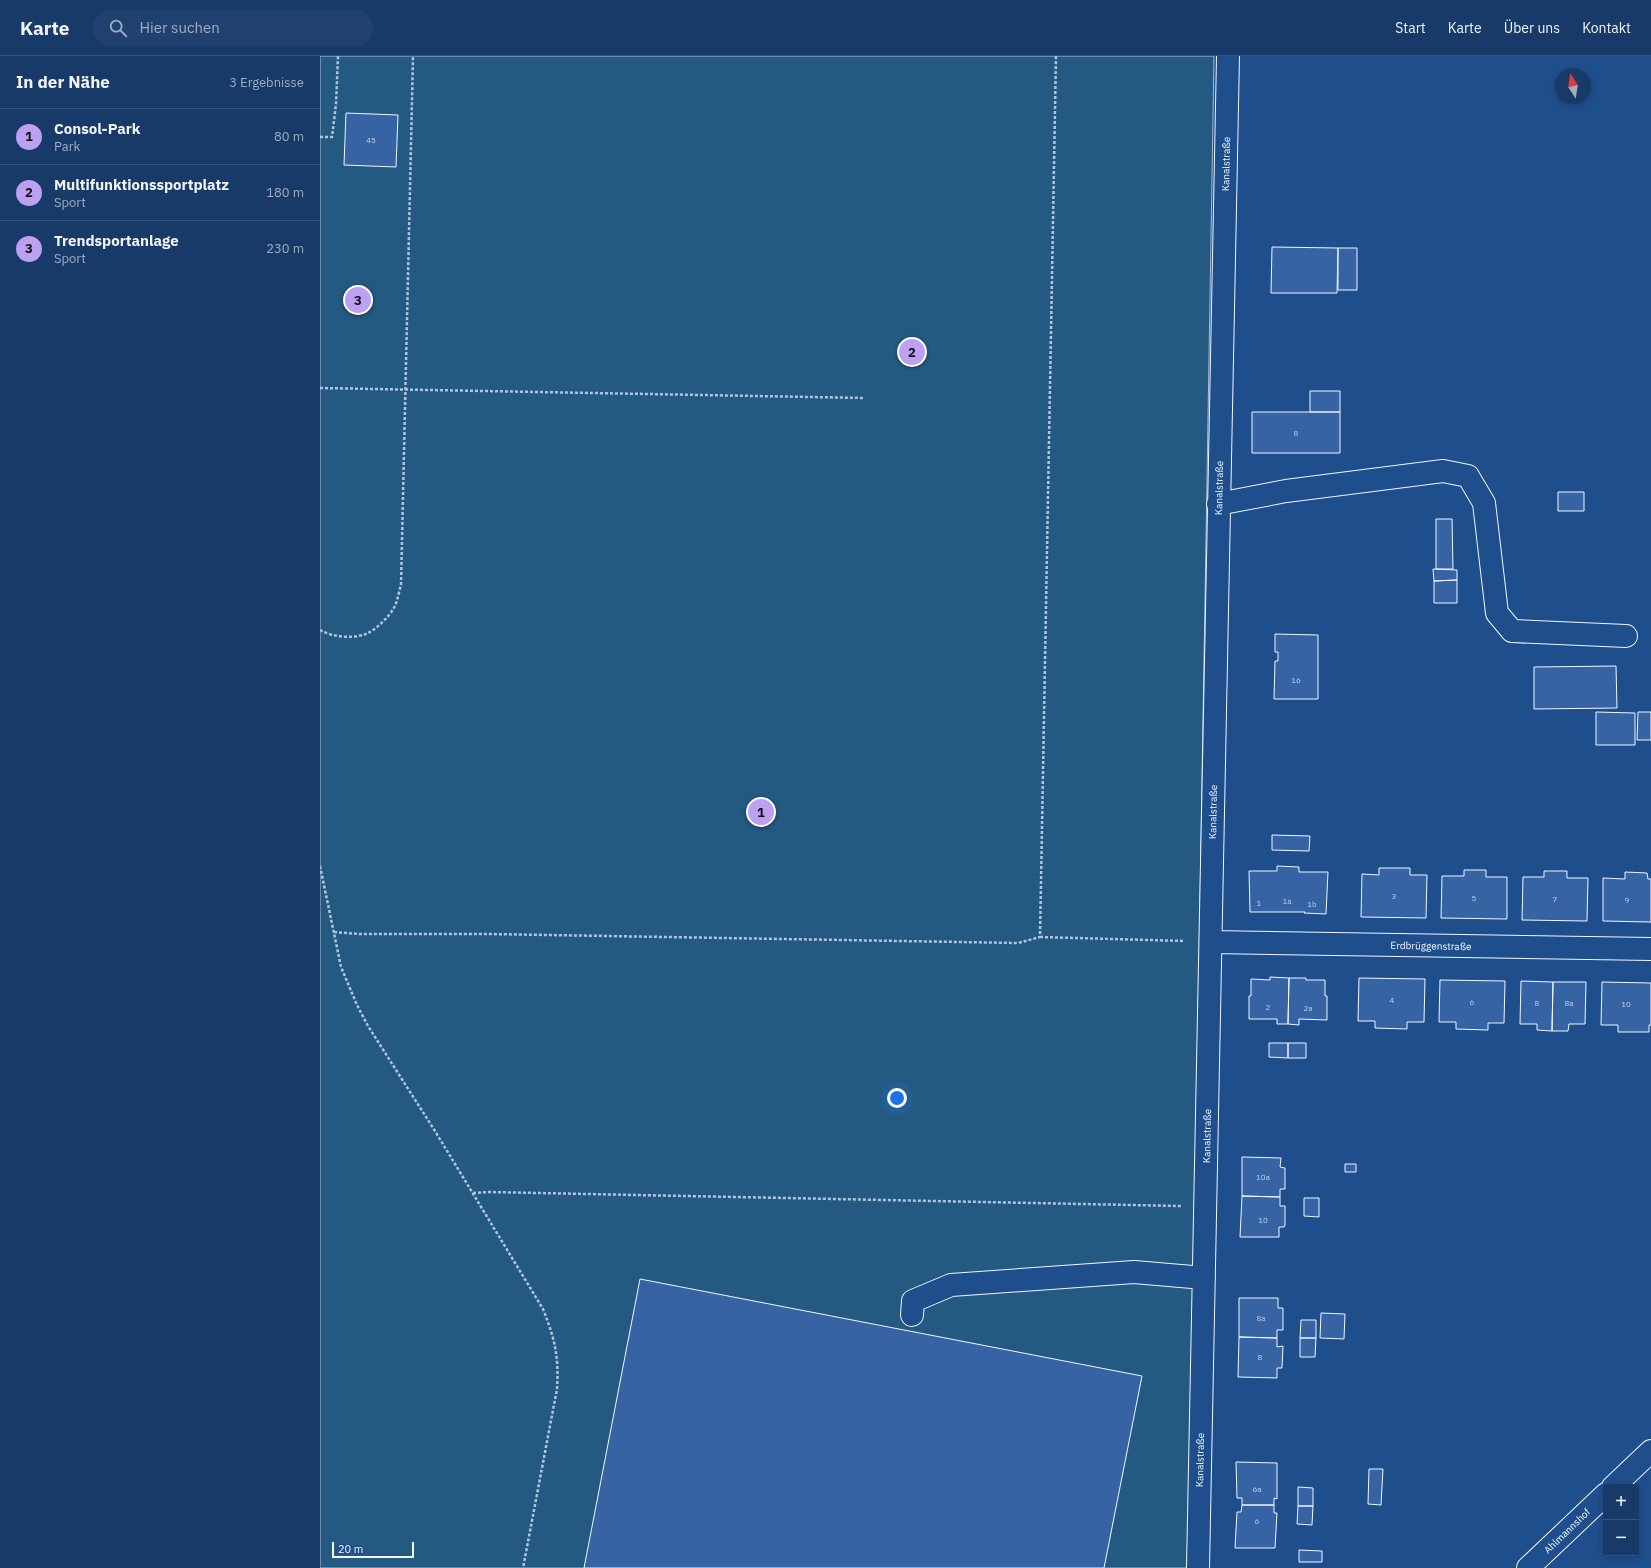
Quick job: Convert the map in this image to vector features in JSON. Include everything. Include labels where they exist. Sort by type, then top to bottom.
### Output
[{"type":"street","name":"Kanalstraße","points":[[1198,1568],[1228,56]]},
{"type":"street","points":[[1218,504],[1286,491],[1443,470],[1468,476],[1484,503],[1497,614],[1512,631],[1626,636]]},
{"type":"street","name":"Erdbrüggenstraße","points":[[1211,942],[1651,949]]},
{"type":"street","points":[[912,1315],[913,1300],[951,1285],[1134,1272],[1204,1278]]},
{"type":"street","points":[[1616,1484],[1651,1451]]},
{"type":"street","name":"Ahlmannshof","points":[[1528,1568],[1603,1497]]},
{"type":"path","points":[[320,137],[332,137],[336,104],[338,56]]},
{"type":"path","points":[[320,630],[327,634],[347,636],[366,634],[382,623],[394,606],[401,585],[413,56]]},
{"type":"path","points":[[1040,937],[1056,56]]},
{"type":"path","points":[[320,388],[865,398]]},
{"type":"path","points":[[320,866],[341,967],[347,984],[368,1026],[543,1309],[552,1332],[558,1370],[556,1389],[523,1568]]},
{"type":"path","points":[[334,932],[358,934],[505,934],[1018,943],[1040,937],[1211,942]]},
{"type":"path","points":[[473,1194],[496,1192],[1205,1206]]},
{"type":"shaded area","points":[[320,56],[1214,56],[1189,1568],[320,1568]]},
{"type":"building","points":[[346,113],[398,115],[396,167],[344,165]]},
{"type":"building","points":[[1272,247],[1338,248],[1337,293],[1271,293]]},
{"type":"building","points":[[1338,248],[1357,248],[1357,290],[1338,290]]},
{"type":"building","points":[[1310,391],[1340,391],[1340,412],[1310,412]]},
{"type":"building","points":[[1252,412],[1340,412],[1340,453],[1252,453]]},
{"type":"building","points":[[1558,492],[1584,492],[1584,511],[1558,511]]},
{"type":"building","points":[[1436,519],[1452,519],[1453,569],[1436,569]]},
{"type":"building","points":[[1433,569],[1457,570],[1457,580],[1434,581]]},
{"type":"building","points":[[1457,580],[1457,603],[1434,603],[1434,581]]},
{"type":"building","points":[[1275,634],[1318,635],[1318,699],[1274,699],[1275,661],[1278,661],[1278,652],[1275,652]]},
{"type":"building","points":[[1616,666],[1617,708],[1534,709],[1534,667]]},
{"type":"building","points":[[1596,712],[1635,713],[1635,745],[1596,745]]},
{"type":"building","points":[[1638,712],[1651,712],[1651,740],[1637,740]]},
{"type":"building","points":[[1272,835],[1310,836],[1309,851],[1272,850]]},
{"type":"building","points":[[1277,866],[1299,867],[1299,872],[1328,872],[1326,914],[1304,913],[1305,912],[1250,912],[1249,871],[1277,871]]},
{"type":"building","points":[[1379,868],[1410,868],[1410,875],[1427,875],[1426,918],[1361,917],[1362,874],[1379,875]]},
{"type":"building","points":[[1464,870],[1486,870],[1486,877],[1507,877],[1507,919],[1441,918],[1442,876],[1464,876]]},
{"type":"building","points":[[1544,871],[1567,871],[1567,878],[1588,878],[1587,921],[1522,920],[1523,877],[1544,877]]},
{"type":"building","points":[[1625,872],[1647,873],[1648,879],[1651,879],[1651,922],[1603,921],[1603,878],[1625,879]]},
{"type":"building","points":[[1270,977],[1289,978],[1288,1024],[1277,1024],[1277,1019],[1249,1019],[1251,979],[1270,980]]},
{"type":"building","points":[[1289,978],[1325,980],[1327,1020],[1299,1019],[1299,1025],[1288,1024]]},
{"type":"building","points":[[1359,978],[1425,979],[1424,1022],[1407,1022],[1407,1029],[1375,1028],[1375,1021],[1358,1021]]},
{"type":"building","points":[[1440,980],[1505,981],[1504,1023],[1488,1023],[1488,1030],[1456,1029],[1456,1022],[1439,1022]]},
{"type":"building","points":[[1521,981],[1553,982],[1552,1031],[1537,1030],[1537,1024],[1520,1024]]},
{"type":"building","points":[[1553,982],[1586,982],[1585,1024],[1569,1024],[1568,1031],[1552,1031]]},
{"type":"building","points":[[1602,982],[1651,983],[1651,1025],[1649,1025],[1649,1032],[1618,1032],[1618,1025],[1601,1025]]},
{"type":"building","points":[[1269,1043],[1288,1043],[1288,1058],[1269,1057]]},
{"type":"building","points":[[1288,1043],[1306,1043],[1306,1058],[1288,1058]]},
{"type":"building","points":[[1242,1157],[1281,1158],[1280,1167],[1285,1168],[1285,1189],[1280,1189],[1280,1197],[1242,1196]]},
{"type":"building","points":[[1345,1164],[1356,1164],[1356,1172],[1345,1172]]},
{"type":"building","points":[[1242,1196],[1280,1197],[1280,1206],[1285,1206],[1285,1225],[1284,1227],[1279,1227],[1279,1237],[1240,1237]]},
{"type":"building","points":[[1304,1198],[1319,1198],[1319,1217],[1304,1216]]},
{"type":"building","points":[[640,1279],[1142,1376],[1104,1568],[584,1568]]},
{"type":"building","points":[[1239,1298],[1278,1298],[1278,1308],[1283,1308],[1283,1330],[1277,1330],[1277,1338],[1239,1337]]},
{"type":"building","points":[[1321,1313],[1345,1314],[1344,1339],[1320,1338]]},
{"type":"building","points":[[1301,1320],[1316,1320],[1316,1338],[1300,1338]]},
{"type":"building","points":[[1239,1337],[1277,1338],[1277,1347],[1283,1346],[1282,1368],[1277,1368],[1277,1378],[1238,1377]]},
{"type":"building","points":[[1300,1338],[1316,1338],[1315,1357],[1300,1357]]},
{"type":"building","points":[[1236,1462],[1277,1463],[1277,1499],[1274,1498],[1274,1505],[1242,1505],[1242,1498],[1237,1498]]},
{"type":"building","points":[[1369,1469],[1383,1469],[1381,1505],[1368,1504]]},
{"type":"building","points":[[1298,1487],[1313,1488],[1313,1506],[1298,1506]]},
{"type":"building","points":[[1242,1505],[1274,1505],[1274,1513],[1277,1513],[1275,1548],[1235,1548],[1237,1512],[1241,1512]]},
{"type":"building","points":[[1298,1506],[1313,1506],[1312,1525],[1297,1524]]},
{"type":"building","points":[[1299,1550],[1322,1551],[1322,1562],[1299,1562]]},
{"type":"place","name":"Trendsportanlage","points":[[358,300]]},
{"type":"place","name":"Multifunktionssportplatz","points":[[912,352]]},
{"type":"place","name":"Consol-Park","points":[[761,812]]}]
